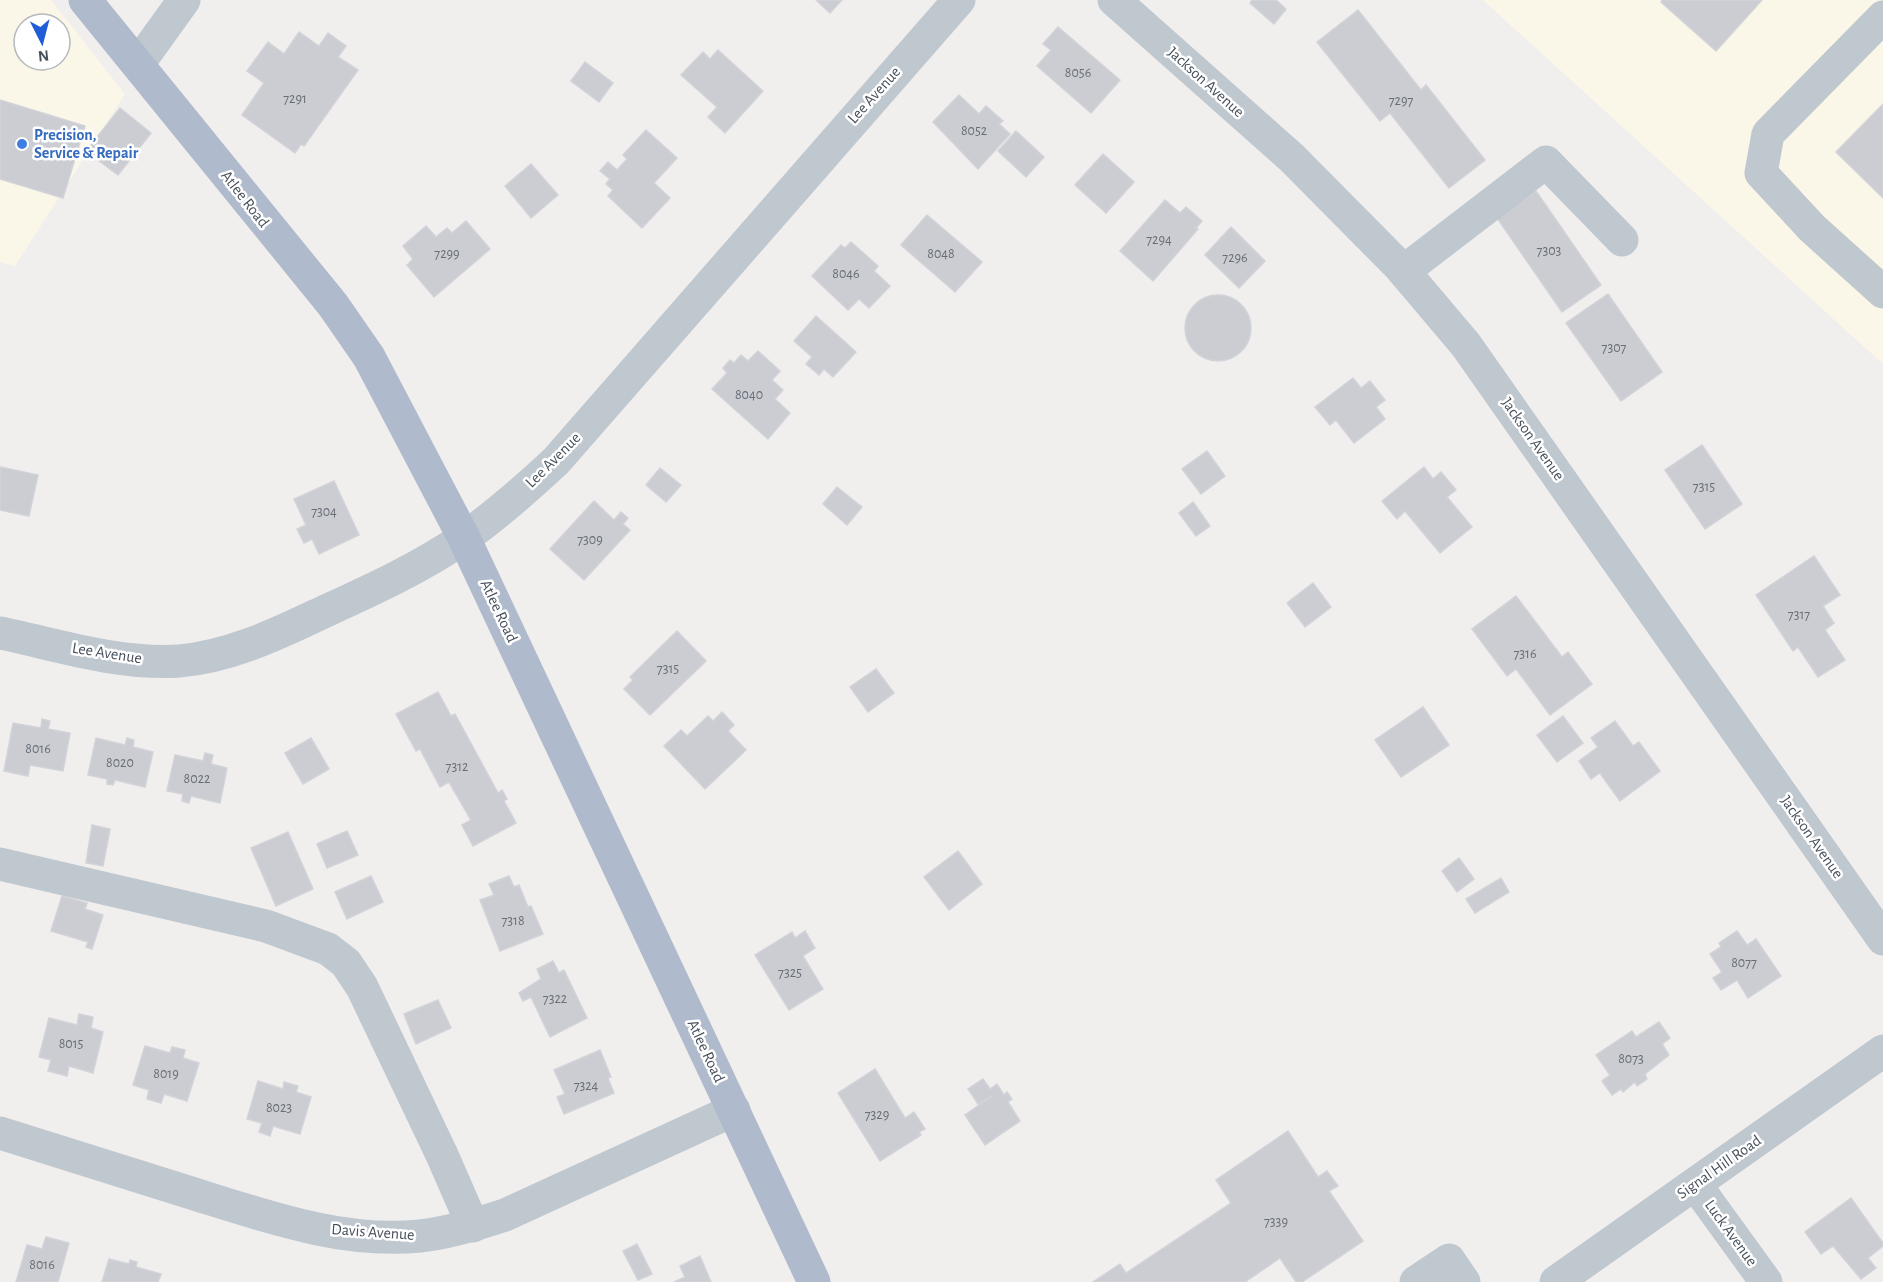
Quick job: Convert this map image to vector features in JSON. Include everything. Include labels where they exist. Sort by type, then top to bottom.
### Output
[{"type":"main road","name":"Atlee Road","points":[[86,0],[333,305],[369,357],[464,538],[814,1282]]},
{"type":"street","points":[[138,64],[184,0]]},
{"type":"street","name":"Lee Avenue","points":[[0,633],[131,660],[179,661],[227,652],[286,630],[398,577],[464,538],[504,508],[556,461],[959,0]]},
{"type":"street","name":"Jackson Avenue","points":[[1114,0],[1292,158],[1404,271],[1466,345],[1883,939]]},
{"type":"street","points":[[1883,17],[1767,134],[1761,173],[1812,228],[1883,292]]},
{"type":"street","points":[[1404,271],[1546,162],[1622,240]]},
{"type":"street","points":[[0,864],[226,915],[328,949],[346,963],[362,987],[473,1226]]},
{"type":"street","name":"Signal Hill Road","points":[[1556,1282],[1883,1051]]},
{"type":"street","name":"Davis Avenue","points":[[0,1133],[274,1218],[336,1232],[422,1236],[473,1226],[505,1215],[734,1110]]},
{"type":"street","name":"Luck Avenue","points":[[1695,1184],[1766,1282]]},
{"type":"street","points":[[1416,1282],[1456,1271]]},
{"type":"shaded area","points":[[0,0],[51,0],[60,12],[12,12],[12,72],[72,72],[72,27],[125,94],[15,266],[0,262]]},
{"type":"shaded area","points":[[1483,0],[1883,0],[1883,364]]},
{"type":"building","points":[[816,0],[842,0],[830,13]]},
{"type":"building","points":[[1252,0],[1276,0],[1286,9],[1274,24],[1250,3]]},
{"type":"building","points":[[1662,0],[1762,0],[1716,51],[1661,2]]},
{"type":"building","points":[[1358,10],[1421,90],[1426,85],[1485,160],[1449,188],[1390,113],[1380,121],[1317,42]]},
{"type":"building","points":[[1058,27],[1120,80],[1091,113],[1037,66],[1051,50],[1043,44]]},
{"type":"building","points":[[299,32],[319,46],[328,33],[346,46],[338,57],[358,70],[304,146],[301,144],[295,153],[242,115],[264,83],[247,71],[268,42],[284,54]]},
{"type":"building","points":[[718,50],[763,91],[725,133],[708,117],[717,107],[681,75],[703,52],[710,59]]},
{"type":"building","points":[[585,62],[613,83],[599,102],[571,81]]},
{"type":"building","points":[[959,95],[979,114],[986,106],[1003,121],[999,124],[1010,134],[978,169],[933,122]]},
{"type":"building","points":[[0,100],[85,126],[63,198],[0,179]]},
{"type":"building","points":[[1883,104],[1883,198],[1836,152]]},
{"type":"building","points":[[120,108],[151,133],[118,175],[86,151]]},
{"type":"building","points":[[646,130],[677,158],[654,183],[670,198],[642,228],[608,196],[613,190],[606,184],[610,179],[600,171],[608,162],[617,170],[627,159],[623,155]]},
{"type":"building","points":[[1016,131],[1044,157],[1026,177],[998,151]]},
{"type":"building","points":[[1103,154],[1134,182],[1106,213],[1075,185]]},
{"type":"building","points":[[531,164],[558,195],[531,218],[505,186]]},
{"type":"building","points":[[1536,191],[1601,285],[1562,312],[1497,218]]},
{"type":"building","points":[[1165,200],[1180,213],[1186,207],[1202,221],[1196,228],[1198,229],[1153,281],[1120,251]]},
{"type":"building","points":[[927,215],[982,262],[955,292],[901,245]]},
{"type":"building","points":[[466,221],[490,249],[434,297],[407,265],[413,259],[403,246],[426,226],[436,237],[447,228],[452,233]]},
{"type":"building","points":[[1231,227],[1265,261],[1239,288],[1205,255]]},
{"type":"building","points":[[851,242],[878,266],[874,271],[890,286],[869,308],[859,299],[848,310],[812,276],[841,245],[845,248]]},
{"type":"building","points":[[1608,294],[1662,372],[1621,401],[1566,323]]},
{"type":"building","points":[[1218,295],[1230,298],[1241,305],[1248,316],[1251,328],[1248,340],[1241,351],[1230,358],[1218,361],[1206,358],[1195,351],[1188,340],[1185,328],[1188,316],[1195,305],[1206,298]]},
{"type":"building","points":[[816,316],[856,352],[833,377],[824,369],[819,375],[806,364],[812,357],[794,341]]},
{"type":"building","points":[[758,351],[780,371],[772,380],[783,390],[775,399],[790,413],[768,439],[712,389],[727,373],[723,368],[730,360],[734,363],[741,355],[748,361]]},
{"type":"building","points":[[1353,378],[1361,388],[1370,381],[1385,400],[1376,407],[1385,419],[1354,443],[1336,420],[1330,425],[1315,407]]},
{"type":"building","points":[[1702,445],[1742,504],[1705,529],[1665,470]]},
{"type":"building","points":[[1207,451],[1225,476],[1201,494],[1182,469]]},
{"type":"building","points":[[0,467],[38,475],[29,516],[0,510]]},
{"type":"building","points":[[1424,467],[1433,479],[1441,472],[1456,490],[1447,497],[1472,527],[1440,553],[1405,511],[1397,519],[1382,501]]},
{"type":"building","points":[[660,468],[681,485],[666,502],[646,485]]},
{"type":"building","points":[[334,481],[359,535],[319,554],[312,539],[304,543],[297,529],[306,525],[294,499]]},
{"type":"building","points":[[837,487],[862,507],[847,525],[823,504]]},
{"type":"building","points":[[594,501],[614,520],[621,512],[628,518],[623,524],[630,530],[584,580],[550,549]]},
{"type":"building","points":[[1193,502],[1210,526],[1196,536],[1179,513]]},
{"type":"building","points":[[1814,556],[1840,595],[1823,606],[1834,623],[1825,630],[1845,660],[1818,677],[1798,647],[1793,651],[1756,595]]},
{"type":"building","points":[[1313,583],[1331,607],[1305,627],[1287,603]]},
{"type":"building","points":[[1516,596],[1562,657],[1568,652],[1592,684],[1550,715],[1516,669],[1507,676],[1472,629]]},
{"type":"building","points":[[677,631],[706,661],[650,715],[624,689],[633,680],[630,677]]},
{"type":"building","points":[[876,669],[894,693],[868,712],[850,687]]},
{"type":"building","points":[[438,692],[451,716],[455,714],[498,793],[502,790],[507,799],[504,801],[516,823],[473,846],[462,825],[471,820],[449,782],[440,787],[420,749],[416,751],[396,714]]},
{"type":"building","points":[[1423,707],[1449,745],[1401,777],[1375,740]]},
{"type":"building","points":[[722,712],[734,725],[728,731],[746,750],[705,789],[664,746],[681,730],[687,736],[708,716],[713,721]]},
{"type":"building","points":[[1563,716],[1583,743],[1557,762],[1537,735]]},
{"type":"building","points":[[42,719],[50,721],[48,729],[70,733],[63,771],[30,765],[28,776],[4,771],[13,723],[41,728]]},
{"type":"building","points":[[1615,721],[1633,746],[1639,742],[1660,771],[1620,801],[1600,773],[1591,779],[1579,761],[1598,747],[1591,738]]},
{"type":"building","points":[[96,738],[125,745],[127,738],[134,740],[133,747],[153,752],[145,787],[115,780],[113,785],[107,784],[107,779],[88,775]]},
{"type":"building","points":[[311,738],[329,769],[303,784],[285,753]]},
{"type":"building","points":[[205,753],[213,755],[211,764],[227,768],[220,803],[191,796],[189,803],[182,801],[183,794],[167,791],[175,755],[203,761]]},
{"type":"building","points":[[92,825],[110,829],[103,866],[86,863]]},
{"type":"building","points":[[347,831],[358,855],[327,868],[317,844]]},
{"type":"building","points":[[288,832],[313,889],[276,906],[251,848]]},
{"type":"building","points":[[958,851],[982,884],[949,910],[924,877]]},
{"type":"building","points":[[1459,858],[1474,879],[1457,892],[1442,871]]},
{"type":"building","points":[[371,876],[383,902],[347,919],[335,892]]},
{"type":"building","points":[[509,876],[514,887],[519,885],[543,934],[500,951],[480,900],[494,895],[489,884]]},
{"type":"building","points":[[1501,878],[1509,892],[1475,913],[1466,899]]},
{"type":"building","points":[[62,896],[87,903],[85,909],[103,915],[92,949],[86,947],[88,942],[51,931]]},
{"type":"building","points":[[805,931],[815,948],[803,956],[823,989],[789,1010],[755,955],[792,932],[795,938]]},
{"type":"building","points":[[1737,931],[1747,945],[1756,939],[1781,976],[1748,998],[1737,980],[1721,990],[1713,978],[1722,972],[1710,954],[1721,947],[1719,943]]},
{"type":"building","points":[[553,961],[559,973],[564,970],[587,1018],[550,1037],[531,997],[523,1001],[519,993],[541,979],[537,969]]},
{"type":"building","points":[[438,1000],[451,1028],[416,1044],[404,1014]]},
{"type":"building","points":[[79,1014],[93,1017],[91,1028],[103,1032],[93,1073],[69,1066],[67,1076],[48,1071],[51,1060],[39,1057],[49,1018],[77,1025]]},
{"type":"building","points":[[1659,1022],[1670,1038],[1662,1044],[1669,1055],[1645,1074],[1647,1079],[1637,1086],[1635,1082],[1623,1092],[1621,1089],[1612,1095],[1602,1081],[1610,1075],[1596,1055],[1632,1031],[1636,1037]]},
{"type":"building","points":[[145,1046],[170,1053],[172,1047],[185,1050],[183,1058],[199,1063],[187,1101],[164,1094],[161,1103],[147,1099],[149,1090],[133,1085]]},
{"type":"building","points":[[600,1050],[611,1077],[608,1078],[614,1093],[564,1114],[557,1097],[565,1094],[554,1070]]},
{"type":"building","points":[[875,1069],[905,1118],[914,1112],[925,1129],[919,1132],[921,1135],[880,1161],[838,1093]]},
{"type":"building","points":[[983,1079],[990,1089],[997,1084],[1004,1095],[1007,1092],[1012,1099],[1008,1102],[1020,1121],[985,1145],[965,1115],[992,1096],[978,1104],[968,1089]]},
{"type":"building","points":[[258,1081],[283,1089],[284,1082],[298,1086],[296,1092],[311,1097],[300,1134],[273,1126],[270,1136],[259,1132],[262,1123],[247,1119]]},
{"type":"building","points":[[1288,1131],[1318,1177],[1327,1171],[1338,1186],[1329,1191],[1363,1241],[1302,1282],[1296,1282],[1280,1258],[1245,1282],[1093,1282],[1120,1264],[1126,1273],[1231,1203],[1216,1180]]},
{"type":"building","points":[[1851,1198],[1883,1243],[1883,1246],[1868,1258],[1876,1268],[1861,1279],[1833,1246],[1821,1254],[1805,1232]]},
{"type":"building","points":[[46,1237],[69,1243],[58,1282],[16,1282],[27,1245],[42,1249]]},
{"type":"building","points":[[637,1244],[652,1274],[638,1280],[623,1251]]},
{"type":"building","points":[[700,1256],[711,1282],[674,1282],[685,1277],[680,1266]]},
{"type":"building","points":[[109,1259],[129,1264],[130,1260],[137,1262],[136,1267],[161,1274],[158,1282],[102,1282]]},
{"type":"place","name":"Precision, Service & Repair","points":[[22,144]]}]
